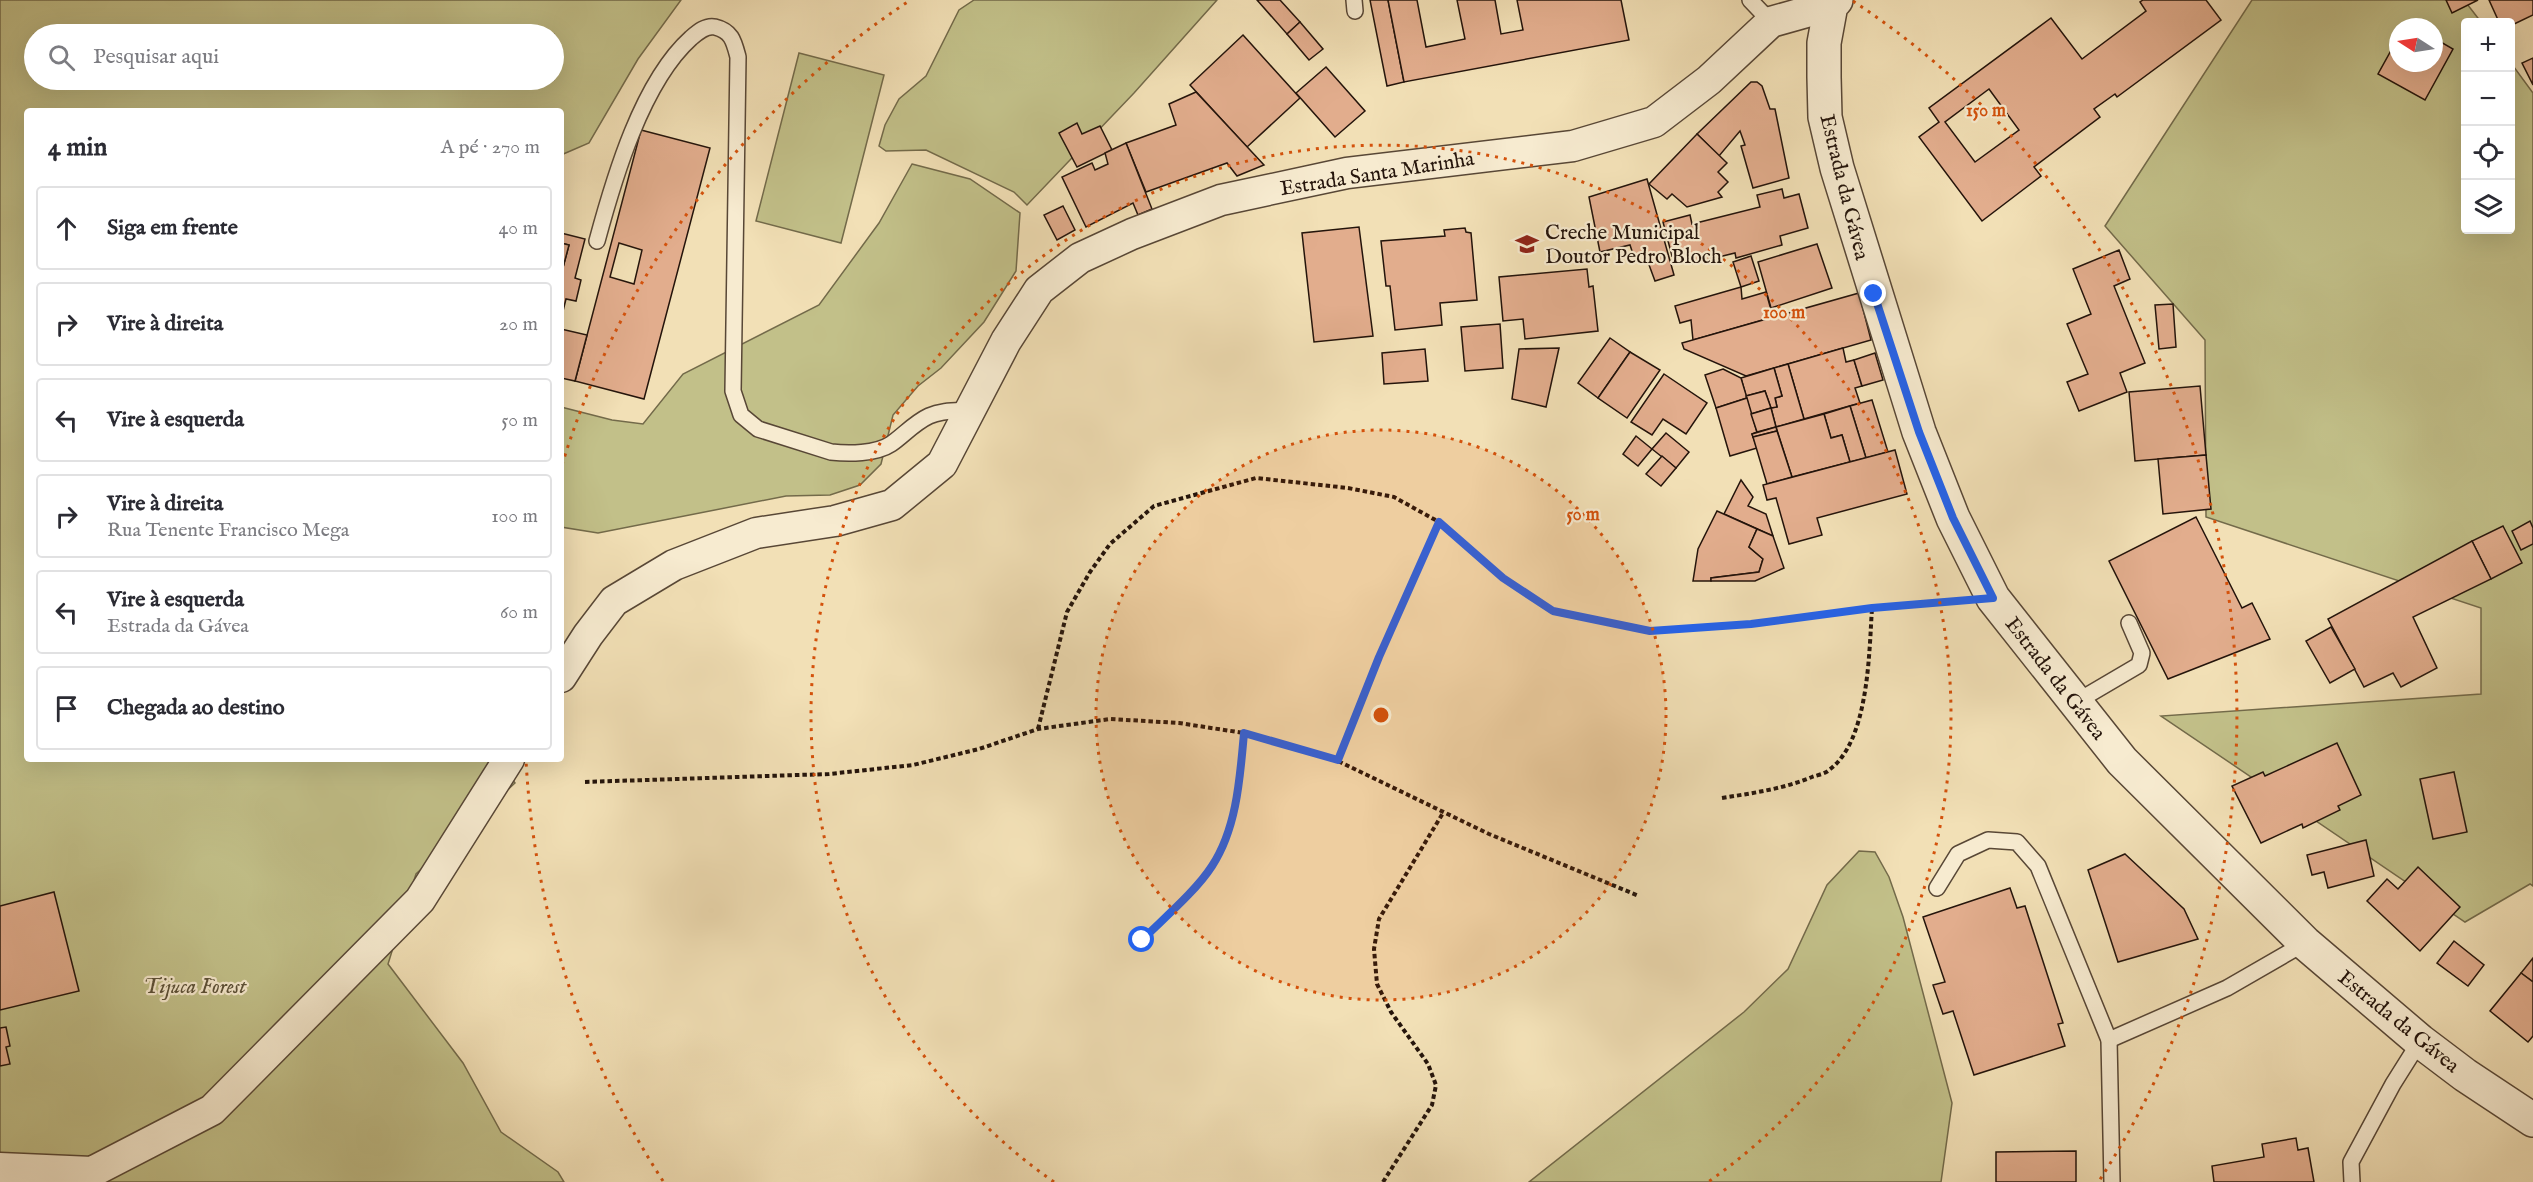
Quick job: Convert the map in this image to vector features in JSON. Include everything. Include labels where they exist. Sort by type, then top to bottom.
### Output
[{"type":"street","name":"Estrada Santa Marinha","points":[[564,672],[614,601],[674,565],[756,533],[835,521],[892,505],[942,464],[1006,341],[1040,290],[1080,258],[1132,234],[1221,200],[1347,173],[1573,146],[1654,122],[1708,81],[1771,22],[1834,2]]},
{"type":"street","name":"Estrada da Gávea","points":[[1834,2],[1824,43],[1825,117],[1837,168],[1919,432],[1953,518],[1993,598],[2122,761],[2305,943],[2420,1041],[2465,1075],[2533,1120]]},
{"type":"street","points":[[0,1168],[92,1172],[212,1110],[420,900],[507,762]]},
{"type":"lane","points":[[1749,0],[1771,22]]},
{"type":"lane","points":[[597,241],[621,164],[641,115],[666,66],[699,31],[711,26],[723,29],[732,36],[738,57],[733,391],[741,415],[758,429],[831,452],[843,453],[877,450],[889,446],[929,416],[943,412],[971,410]]},
{"type":"lane","points":[[2076,702],[2139,665],[2142,653],[2129,623]]},
{"type":"lane","points":[[1937,888],[1958,854],[1988,840],[2018,842],[2038,866],[2109,1040],[2112,1182]]},
{"type":"lane","points":[[2109,1040],[2227,988],[2305,943]]},
{"type":"lane","points":[[2352,1182],[2351,1162],[2393,1084],[2420,1041]]},
{"type":"path","points":[[1038,729],[1067,612],[1090,572],[1110,544],[1154,506],[1256,478],[1348,488],[1394,497],[1439,522],[1503,578],[1553,611],[1650,631],[1751,624],[1872,608],[1993,598]]},
{"type":"path","points":[[1338,760],[1379,657],[1439,522]]},
{"type":"path","points":[[1722,798],[1790,786],[1829,771],[1841,756],[1855,732],[1860,712],[1867,676],[1872,608]]},
{"type":"path","points":[[585,782],[829,774],[913,765],[979,749],[1038,729],[1110,719],[1179,723],[1244,733],[1338,760],[1443,813],[1555,863],[1639,896]]},
{"type":"path","points":[[1142,940],[1212,867],[1230,828],[1240,775],[1244,733]]},
{"type":"path","points":[[1383,1182],[1432,1105],[1436,1085],[1428,1064],[1391,1012],[1377,984],[1374,949],[1379,919],[1443,813]]},
{"type":"green space","name":"Tijuca Forest","points":[[0,0],[681,0],[638,59],[589,143],[564,154],[564,108],[24,108],[24,762],[499,762],[515,783],[416,874],[388,964],[463,1063],[501,1132],[558,1172],[564,1182],[0,1182]]},
{"type":"green space","points":[[974,0],[1217,0],[1134,93],[1027,205],[1014,192],[926,150],[886,151],[879,146],[885,125],[899,99],[926,76],[959,10]]},
{"type":"green space","points":[[2252,0],[2464,0],[2478,18],[2461,18],[2461,234],[2515,234],[2515,68],[2533,93],[2533,886],[2530,884],[2465,922],[2161,716],[2481,694],[2481,608],[2206,517],[2205,340],[2105,226]]},
{"type":"green space","points":[[799,53],[884,75],[841,243],[756,221]]},
{"type":"green space","points":[[912,164],[970,179],[1020,213],[1016,271],[984,322],[941,368],[918,386],[893,415],[881,464],[860,485],[830,495],[786,496],[598,533],[564,527],[564,408],[612,420],[643,424],[683,374],[819,305],[879,223]]},
{"type":"green space","points":[[1859,851],[1875,852],[1889,877],[1903,917],[1952,1103],[1941,1182],[1529,1182],[1744,1012],[1788,969],[1827,885]]},
{"type":"building","points":[[1257,0],[1280,0],[1300,22],[1287,34]]},
{"type":"building","points":[[1370,0],[1388,0],[1404,82],[1387,86]]},
{"type":"building","points":[[1388,0],[1417,0],[1426,47],[1465,39],[1457,0],[1495,0],[1501,34],[1523,30],[1517,0],[1621,0],[1629,40],[1404,82]]},
{"type":"building","points":[[2143,0],[2206,0],[2221,20],[2117,97],[2115,94],[2094,109],[2100,117],[2034,167],[2041,176],[1982,221],[1919,137],[1939,122],[1929,108],[2051,18],[2082,59],[2146,11],[2140,2]],"holes":[[[1989,89],[2019,130],[1975,162],[1945,122]]]},
{"type":"building","points":[[2446,0],[2478,0],[2452,13]]},
{"type":"building","points":[[2489,0],[2533,0],[2533,15],[2515,24],[2515,18],[2497,18]]},
{"type":"building","points":[[1300,22],[1323,49],[1309,60],[1287,34]]},
{"type":"building","points":[[1243,35],[1300,98],[1247,147],[1190,85]]},
{"type":"building","points":[[2443,43],[2453,49],[2443,67]]},
{"type":"building","points":[[2389,54],[2389,72],[2440,72],[2425,100],[2378,74]]},
{"type":"building","points":[[2533,58],[2533,85],[2522,63]]},
{"type":"building","points":[[1326,67],[1365,111],[1335,137],[1296,93]]},
{"type":"building","points":[[1751,82],[1757,82],[1762,86],[1770,109],[1775,109],[1789,178],[1753,188],[1741,146],[1745,145],[1740,131],[1719,156],[1697,134]]},
{"type":"building","points":[[1196,92],[1264,165],[1237,176],[1227,163],[1146,192],[1126,143],[1176,125],[1169,104]]},
{"type":"building","points":[[1077,123],[1082,134],[1100,126],[1112,150],[1077,167],[1059,133]]},
{"type":"building","points":[[641,130],[710,148],[644,399],[575,381]],"holes":[[[619,243],[642,250],[634,284],[610,277]]]},
{"type":"building","points":[[1697,134],[1727,163],[1718,172],[1728,182],[1718,192],[1722,197],[1687,207],[1672,194],[1667,199],[1649,184]]},
{"type":"building","points":[[1126,143],[1152,209],[1138,215],[1133,203],[1086,227],[1062,177],[1092,163],[1095,170],[1108,164],[1105,153]]},
{"type":"building","points":[[1647,179],[1674,275],[1655,281],[1645,254],[1634,257],[1630,245],[1600,252],[1589,197]]},
{"type":"building","points":[[1782,189],[1784,198],[1799,194],[1808,228],[1780,236],[1782,245],[1736,258],[1735,253],[1690,264],[1687,252],[1672,256],[1663,222],[1690,215],[1692,224],[1760,207],[1757,195]]},
{"type":"building","points":[[1063,206],[1075,230],[1057,240],[1044,215]]},
{"type":"building","points":[[1359,227],[1373,336],[1314,342],[1302,233]]},
{"type":"building","points":[[1465,228],[1466,232],[1471,233],[1477,300],[1440,303],[1442,325],[1395,330],[1390,286],[1386,286],[1381,241],[1445,236],[1444,230]]},
{"type":"building","points":[[564,234],[585,239],[575,278],[581,280],[576,301],[566,299],[564,307],[564,264],[569,245],[564,244]]},
{"type":"building","points":[[564,244],[569,245],[564,264]]},
{"type":"building","points":[[1817,244],[1832,288],[1771,308],[1758,262]]},
{"type":"building","points":[[2119,250],[2130,279],[2114,286],[2145,363],[2120,373],[2127,392],[2079,411],[2067,382],[2088,374],[2067,324],[2091,314],[2073,269]]},
{"type":"building","points":[[1751,256],[1759,281],[1741,287],[1733,262]]},
{"type":"building","points":[[1587,269],[1589,287],[1593,286],[1598,331],[1525,339],[1523,319],[1503,321],[1499,277]]},
{"type":"building","points":[[1741,287],[1742,299],[1766,292],[1773,317],[1693,340],[1691,320],[1680,323],[1675,306]]},
{"type":"building","points":[[1859,293],[1871,340],[1746,376],[1684,349],[1682,343]]},
{"type":"building","points":[[2173,304],[2176,347],[2159,349],[2155,305]]},
{"type":"building","points":[[1500,324],[1503,368],[1465,371],[1461,327]]},
{"type":"building","points":[[564,330],[587,335],[575,381],[564,379]]},
{"type":"building","points":[[1610,338],[1630,352],[1598,398],[1578,383]]},
{"type":"building","points":[[1559,348],[1546,407],[1512,399],[1519,349]]},
{"type":"building","points":[[1843,348],[1846,362],[1854,360],[1862,386],[1855,388],[1860,403],[1804,419],[1788,364]]},
{"type":"building","points":[[1425,349],[1428,381],[1384,384],[1382,353]]},
{"type":"building","points":[[1630,352],[1660,370],[1627,418],[1598,398]]},
{"type":"building","points":[[1875,353],[1883,380],[1862,386],[1854,360]]},
{"type":"building","points":[[1788,364],[1804,419],[1776,427],[1771,408],[1777,407],[1775,398],[1782,396],[1774,368]]},
{"type":"building","points":[[1774,368],[1782,396],[1775,398],[1777,407],[1771,408],[1765,391],[1746,396],[1741,378]]},
{"type":"building","points":[[1723,369],[1741,378],[1747,398],[1716,408],[1705,375]]},
{"type":"building","points":[[1664,374],[1707,403],[1686,434],[1663,419],[1652,435],[1631,422]]},
{"type":"building","points":[[2200,386],[2206,455],[2135,461],[2129,392]]},
{"type":"building","points":[[1765,391],[1771,408],[1751,414],[1746,396]]},
{"type":"building","points":[[1747,398],[1757,432],[1752,434],[1757,448],[1730,456],[1716,408]]},
{"type":"building","points":[[1872,400],[1888,452],[1866,458],[1850,406]]},
{"type":"building","points":[[1850,406],[1866,458],[1850,462],[1842,435],[1831,438],[1824,414]]},
{"type":"building","points":[[1771,408],[1776,427],[1757,432],[1751,414]]},
{"type":"building","points":[[1824,414],[1831,438],[1842,435],[1850,462],[1792,477],[1776,427]]},
{"type":"building","points":[[1776,427],[1777,431],[1753,437],[1752,434]]},
{"type":"building","points":[[1777,431],[1792,477],[1767,484],[1753,437]]},
{"type":"building","points":[[1666,433],[1689,452],[1676,468],[1652,449]]},
{"type":"building","points":[[1636,436],[1652,449],[1638,466],[1623,454]]},
{"type":"building","points":[[1895,450],[1907,494],[1817,518],[1822,535],[1789,544],[1776,498],[1767,500],[1763,485]]},
{"type":"building","points":[[2206,455],[2211,509],[2163,514],[2158,459]]},
{"type":"building","points":[[1662,456],[1676,468],[1661,486],[1646,474]]},
{"type":"building","points":[[1741,480],[1753,497],[1748,506],[1766,514],[1773,536],[1724,514]]},
{"type":"building","points":[[1717,511],[1757,529],[1749,547],[1763,559],[1759,572],[1711,578],[1711,581],[1693,581],[1698,549]]},
{"type":"building","points":[[2196,517],[2242,608],[2252,603],[2270,639],[2168,679],[2109,561]]},
{"type":"building","points":[[2530,521],[2533,528],[2533,544],[2521,550],[2512,531]]},
{"type":"building","points":[[2503,526],[2522,563],[2491,579],[2472,541]]},
{"type":"building","points":[[1757,529],[1773,536],[1784,568],[1755,581],[1711,581],[1711,578],[1759,572],[1763,559],[1749,547]]},
{"type":"building","points":[[2472,541],[2491,579],[2413,617],[2437,668],[2401,687],[2393,673],[2364,687],[2328,619]]},
{"type":"building","points":[[2331,627],[2355,669],[2330,683],[2306,641]]},
{"type":"building","points":[[2337,743],[2361,795],[2338,806],[2340,810],[2303,828],[2302,824],[2261,843],[2232,786],[2263,772],[2265,776]]},
{"type":"building","points":[[2454,772],[2467,832],[2433,839],[2420,779]]},
{"type":"building","points":[[2366,840],[2374,876],[2328,888],[2324,872],[2312,875],[2307,855]]},
{"type":"building","points":[[2125,854],[2184,909],[2198,939],[2118,962],[2088,870]]},
{"type":"building","points":[[2418,867],[2460,907],[2420,951],[2367,901],[2387,879],[2398,889]]},
{"type":"building","points":[[2010,888],[2017,908],[2025,906],[2063,1023],[2058,1024],[2065,1046],[1974,1075],[1953,1011],[1943,1014],[1933,985],[1945,982],[1923,917]]},
{"type":"building","points":[[54,892],[79,991],[0,1010],[0,906]]},
{"type":"building","points":[[2454,941],[2484,965],[2468,986],[2437,963]]},
{"type":"building","points":[[2533,958],[2533,982],[2521,973]]},
{"type":"building","points":[[2521,973],[2533,982],[2533,1036],[2528,1042],[2490,1011]]},
{"type":"building","points":[[6,1027],[10,1046],[6,1047],[10,1064],[0,1066],[0,1028]]},
{"type":"building","points":[[2296,1138],[2298,1150],[2308,1148],[2314,1182],[2214,1182],[2212,1166],[2264,1157],[2262,1144]]},
{"type":"building","points":[[2076,1151],[2076,1182],[1996,1182],[1996,1152]]},
{"type":"place","name":"Creche Municipal Doutor Pedro Bloch","points":[[1527,244]]},
{"type":"route","points":[[1142,940],[1212,867],[1230,828],[1240,775],[1244,733],[1338,760],[1379,657],[1439,522],[1503,578],[1553,611],[1650,631],[1751,624],[1872,608],[1993,598],[1953,518],[1919,432],[1874,294]]}]
